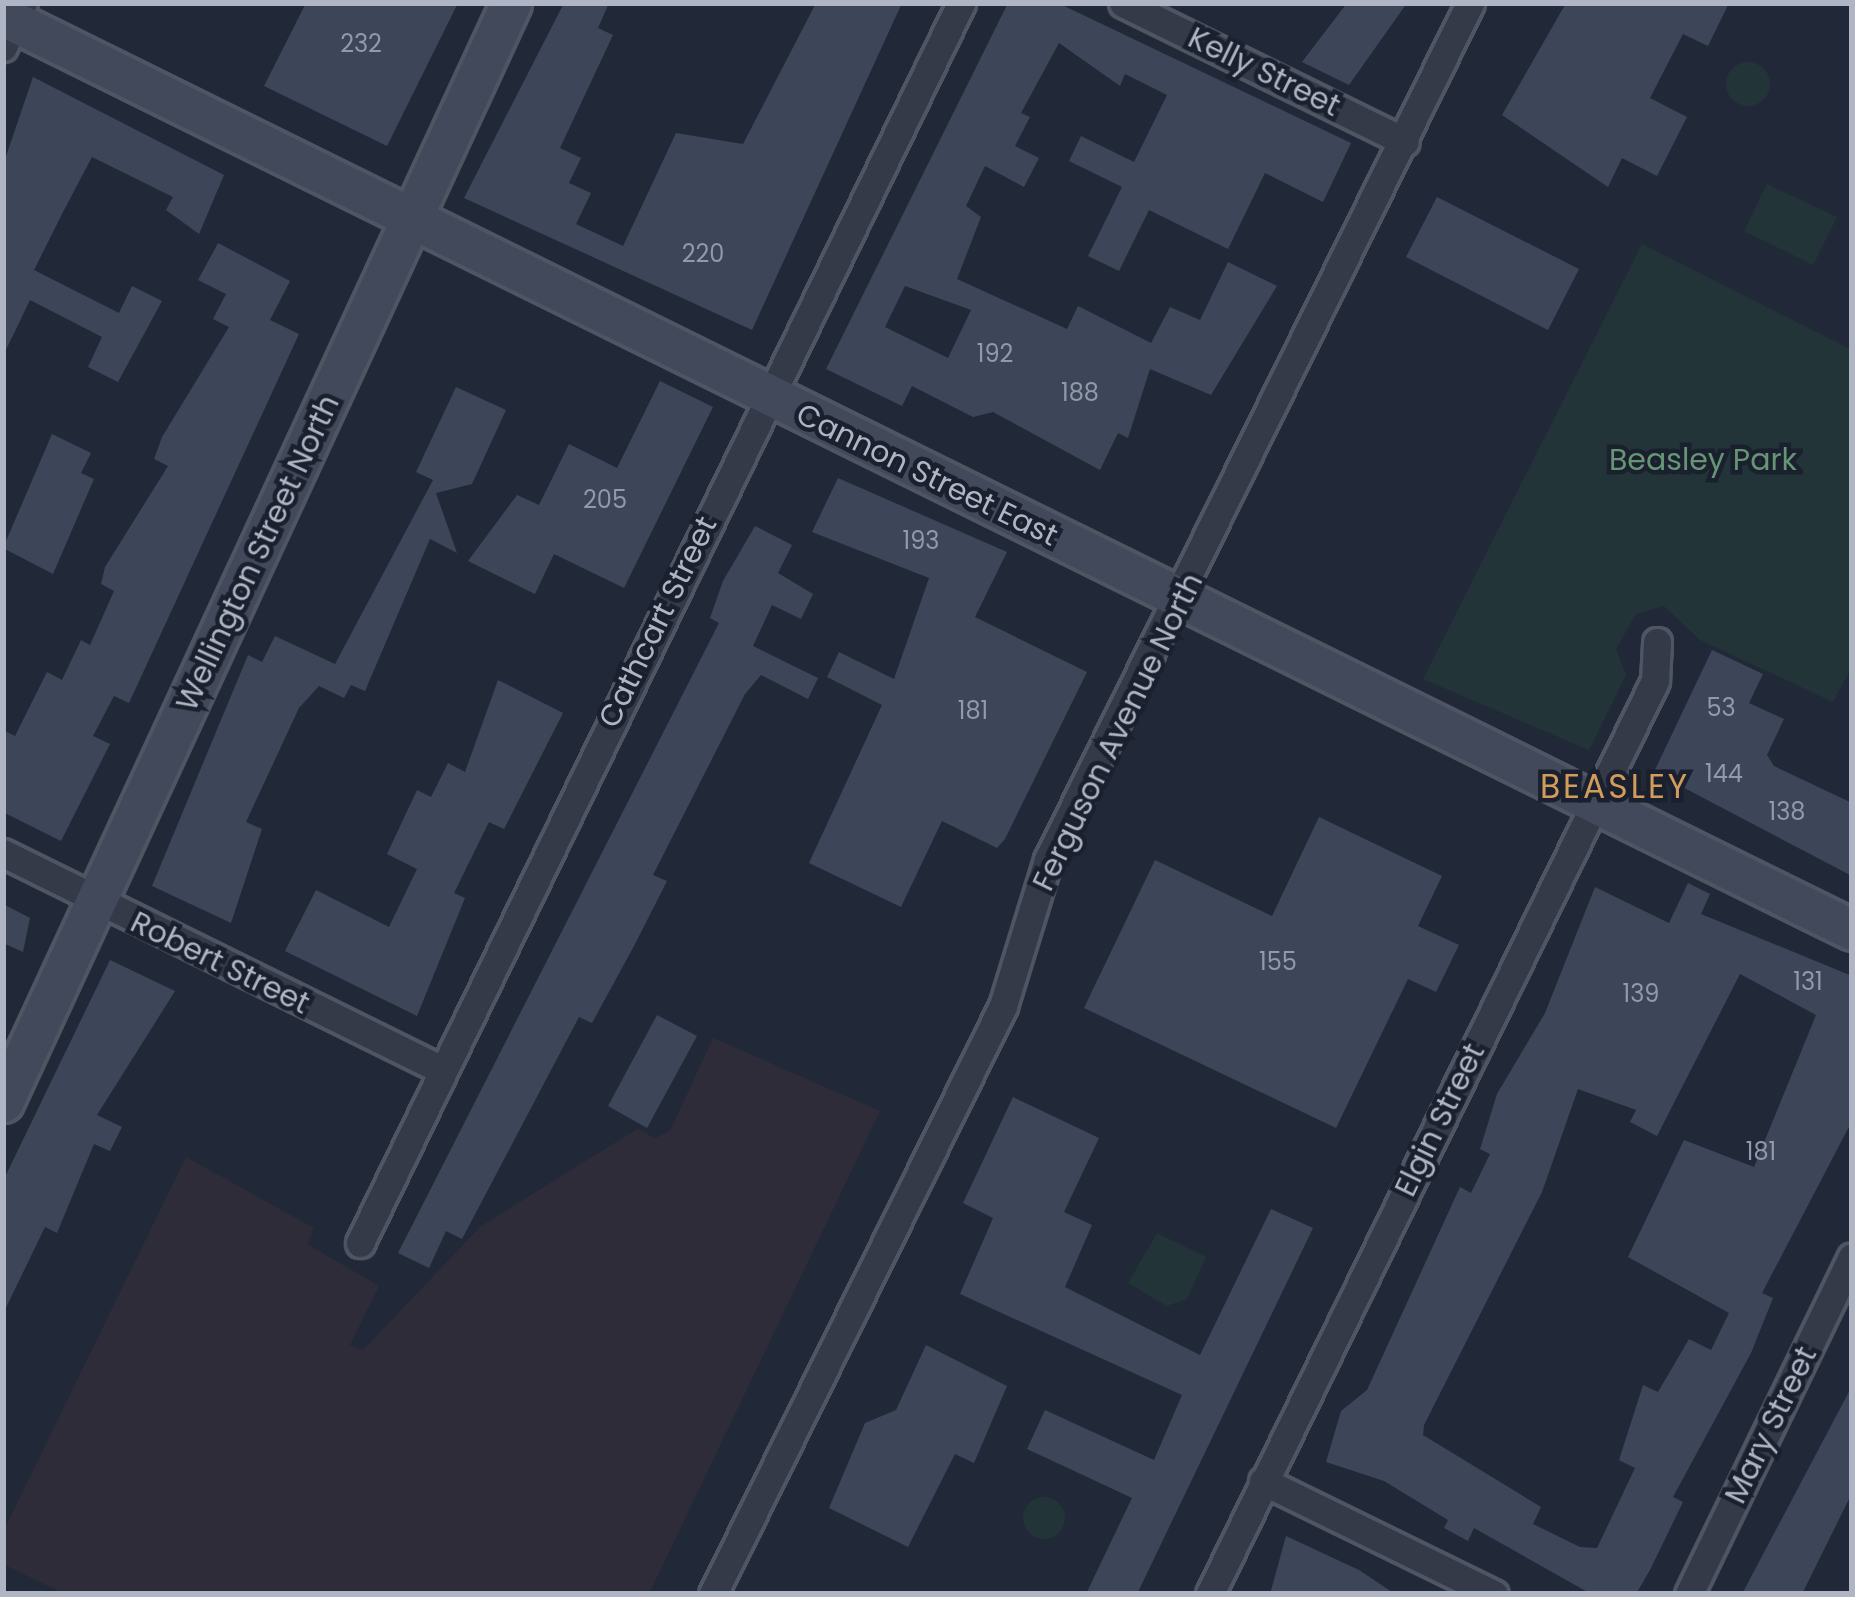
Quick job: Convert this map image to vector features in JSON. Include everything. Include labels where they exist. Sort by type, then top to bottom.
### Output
[{"type":"main road","name":"Wellington Street North","points":[[3,1102],[511,3]]},
{"type":"main road","name":"Cannon Street East","points":[[11,22],[1852,930]]},
{"type":"street","name":"Cathcart Street","points":[[360,1243],[438,1068],[962,3]]},
{"type":"street","name":"Kelly Street","points":[[1123,3],[1405,142]]},
{"type":"street","name":"Ferguson Avenue North","points":[[713,1594],[993,1027],[1048,860],[1470,3]]},
{"type":"street","name":"Elgin Street","points":[[1210,1594],[1655,681],[1657,642]]},
{"type":"street","name":"Robert Street","points":[[3,853],[438,1068]]},
{"type":"street","name":"Mary Street","points":[[1689,1594],[1852,1257]]},
{"type":"street","points":[[1263,1481],[1494,1594]]},
{"type":"shaded area","points":[[713,1038],[880,1111],[649,1594],[65,1594],[3,1564],[3,1532],[186,1157],[314,1228],[307,1244],[379,1286],[350,1345],[362,1351],[481,1226],[637,1129],[655,1138],[670,1131]]},
{"type":"green space","points":[[1748,62],[1763,69],[1770,84],[1763,99],[1748,106],[1733,99],[1726,84],[1733,69]]},
{"type":"green space","points":[[1767,184],[1837,217],[1813,265],[1744,231]]},
{"type":"green space","name":"Beasley Park","points":[[1642,244],[1852,350],[1852,666],[1833,702],[1700,640],[1664,606],[1636,614],[1616,649],[1626,675],[1589,750],[1423,679]]},
{"type":"green space","points":[[1157,1233],[1206,1257],[1187,1299],[1167,1306],[1128,1283]]},
{"type":"green space","points":[[1044,1497],[1059,1503],[1065,1518],[1059,1533],[1044,1539],[1029,1533],[1023,1518],[1029,1503]]},
{"type":"building","points":[[306,3],[458,3],[387,146],[264,86]]},
{"type":"building","points":[[564,3],[609,3],[598,28],[613,35],[560,148],[581,158],[569,183],[591,193],[576,224],[623,246],[676,133],[743,144],[816,3],[902,3],[752,330],[464,198]]},
{"type":"building","points":[[1008,3],[1058,3],[1351,143],[1323,202],[1265,173],[1228,249],[1149,210],[1119,271],[1088,256],[1122,187],[1069,161],[1081,136],[1134,162],[1167,95],[1125,74],[1120,86],[1059,43],[1021,113],[1030,117],[1015,146],[1039,158],[1024,187],[985,166],[966,206],[981,217],[957,279],[1067,329],[1078,306],[1151,343],[1170,307],[1200,320],[1228,262],[1277,286],[1211,395],[1150,369],[1128,438],[1118,433],[1100,470],[993,412],[973,417],[912,386],[902,406],[826,369]],"holes":[[[905,286],[971,310],[948,358],[885,327]]]},
{"type":"building","points":[[1347,3],[1407,3],[1349,85],[1302,62]]},
{"type":"building","points":[[1566,3],[1729,3],[1708,46],[1683,34],[1650,98],[1687,117],[1657,176],[1622,158],[1608,187],[1502,115]]},
{"type":"building","points":[[33,77],[224,175],[199,234],[166,210],[173,197],[92,157],[63,212],[34,270],[119,313],[132,286],[162,301],[118,382],[88,367],[102,337],[30,300],[3,356],[3,165]]},
{"type":"building","points":[[1437,197],[1579,269],[1548,330],[1406,257]]},
{"type":"building","points":[[218,243],[290,281],[270,320],[299,334],[129,703],[114,696],[93,736],[110,744],[61,841],[3,812],[3,730],[15,736],[47,672],[62,680],[81,640],[90,645],[114,591],[101,584],[105,567],[168,466],[154,459],[162,437],[229,327],[213,319],[226,294],[198,280]]},
{"type":"building","points":[[660,381],[713,407],[624,588],[554,554],[535,594],[468,561],[517,495],[539,505],[569,444],[617,468]]},
{"type":"building","points":[[456,387],[506,410],[472,484],[436,493],[457,553],[430,539],[365,691],[351,685],[344,698],[319,686],[299,708],[246,822],[262,829],[231,923],[152,886],[248,655],[262,662],[275,636],[335,664],[433,480],[416,472]]},
{"type":"building","points":[[52,434],[91,453],[81,473],[94,479],[53,574],[3,548]]},
{"type":"building","points":[[838,478],[1007,552],[975,617],[1087,672],[1005,839],[997,848],[942,821],[901,907],[809,863],[882,705],[827,677],[839,652],[894,679],[929,578],[812,532]]},
{"type":"building","points":[[755,526],[792,545],[778,573],[813,594],[801,619],[772,605],[753,646],[818,678],[808,699],[761,675],[745,694],[653,875],[667,881],[592,1023],[579,1017],[462,1239],[446,1231],[429,1268],[398,1253],[719,623],[710,618],[723,581]]},
{"type":"building","points":[[1712,650],[1763,674],[1749,703],[1784,719],[1767,755],[1774,766],[1852,803],[1852,876],[1654,772]]},
{"type":"building","points":[[498,680],[563,713],[504,829],[489,822],[454,893],[465,898],[417,1016],[285,951],[316,890],[389,927],[417,869],[387,854],[417,790],[431,797],[448,763],[465,772]]},
{"type":"building","points":[[1319,817],[1442,876],[1418,926],[1459,945],[1436,992],[1408,979],[1336,1128],[1084,1008],[1155,860],[1272,916]]},
{"type":"building","points":[[1688,883],[1710,894],[1701,914],[1852,976],[1852,1121],[1762,1293],[1773,1298],[1751,1353],[1673,1497],[1683,1502],[1650,1570],[1636,1594],[1591,1594],[1474,1528],[1468,1541],[1444,1528],[1448,1520],[1384,1481],[1326,1462],[1341,1411],[1367,1390],[1460,1187],[1471,1193],[1490,1154],[1480,1149],[1497,1094],[1545,1013],[1595,887],[1669,923]],"holes":[[[1740,974],[1816,1015],[1754,1167],[1684,1140],[1628,1257],[1729,1313],[1711,1350],[1689,1339],[1658,1392],[1643,1385],[1619,1460],[1635,1468],[1597,1548],[1580,1547],[1533,1524],[1541,1507],[1423,1435],[1424,1425],[1542,1192],[1578,1089],[1636,1110],[1630,1122],[1657,1136]]]},
{"type":"building","points":[[3,904],[30,918],[23,952],[3,943]]},
{"type":"building","points":[[110,960],[175,991],[97,1115],[122,1127],[110,1151],[94,1144],[57,1233],[45,1227],[3,1314],[3,1181]]},
{"type":"building","points":[[657,1015],[697,1036],[647,1128],[608,1106]]},
{"type":"building","points":[[1013,1097],[1099,1138],[1064,1212],[1092,1225],[1065,1287],[1200,1355],[1271,1209],[1313,1228],[1137,1594],[1086,1594],[1132,1498],[1027,1449],[1045,1410],[1154,1460],[1182,1395],[960,1294],[993,1218],[963,1203]]},
{"type":"building","points":[[926,1345],[1007,1386],[974,1463],[955,1454],[908,1547],[829,1508],[865,1423],[896,1410]]},
{"type":"building","points":[[1852,1386],[1852,1493],[1802,1594],[1742,1594]]},
{"type":"building","points":[[1286,1536],[1359,1570],[1395,1594],[1270,1594]]},
{"type":"district","name":"BEASLEY","points":[[1615,787]]}]
